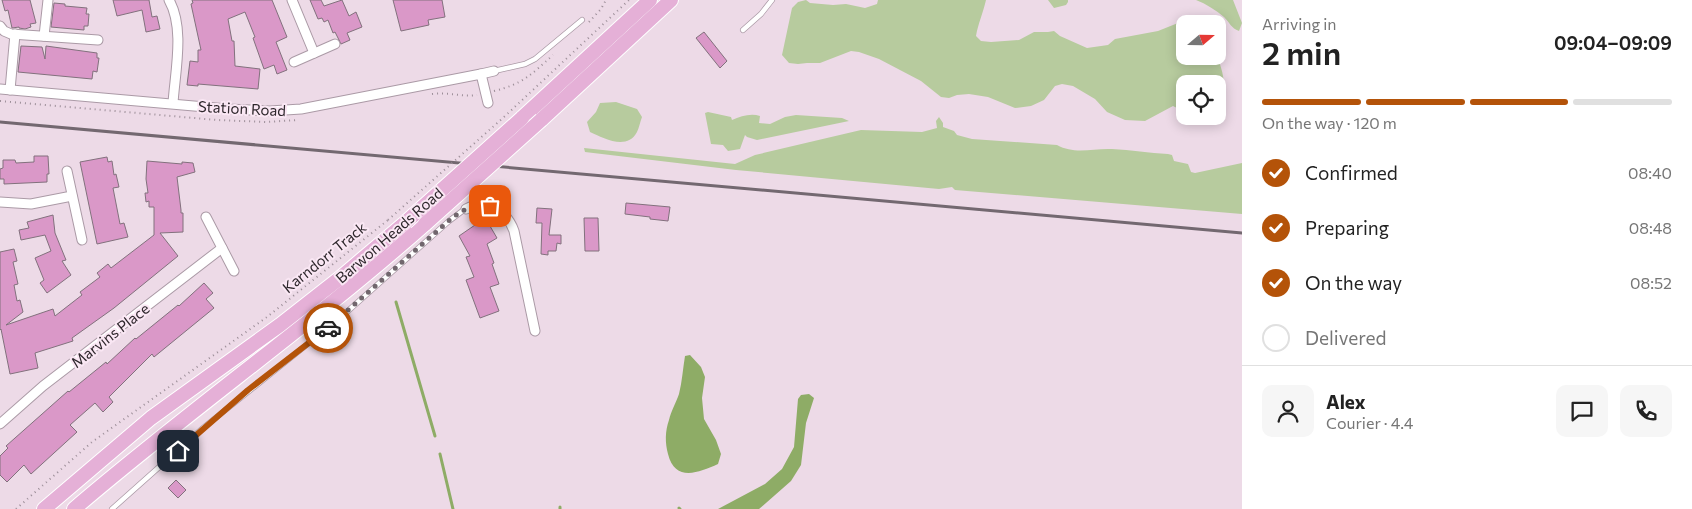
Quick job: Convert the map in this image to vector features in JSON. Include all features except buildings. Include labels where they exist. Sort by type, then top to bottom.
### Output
[{"type":"main road","name":"Barwon Heads Road","points":[[44,509],[151,418],[280,325],[340,278],[406,222],[522,118],[650,0]]},
{"type":"main road","name":"Barwon Heads Road","points":[[74,509],[160,437],[347,291],[541,120],[671,0]]},
{"type":"street","points":[[44,36],[48,0]]},
{"type":"street","points":[[170,0],[178,42],[173,103]]},
{"type":"street","points":[[292,0],[314,53]]},
{"type":"street","points":[[2,28],[15,34],[98,40]]},
{"type":"street","points":[[10,90],[15,34]]},
{"type":"street","points":[[294,62],[335,44]]},
{"type":"street","name":"Station Road","points":[[0,89],[262,111],[291,110],[494,71]]},
{"type":"street","points":[[481,74],[488,103]]},
{"type":"street","points":[[67,171],[82,240]]},
{"type":"street","points":[[0,202],[31,204],[72,196]]},
{"type":"street","points":[[466,209],[474,205],[490,206],[499,210],[510,221],[514,231],[535,331]]},
{"type":"street","points":[[206,217],[234,271]]},
{"type":"street","name":"Marvins Place","points":[[1,423],[43,386],[222,248]]},
{"type":"street","points":[[0,410],[1,423]]},
{"type":"lane","points":[[743,30],[761,14],[772,0]]},
{"type":"lane","name":"Station Road","points":[[494,71],[532,61],[582,20]]},
{"type":"lane","points":[[112,509],[203,428],[340,318],[448,221],[466,209]]},
{"type":"path","name":"Karndorr Track","points":[[16,509],[92,442],[274,311],[388,220],[504,117],[629,0]]},
{"type":"shaded area","points":[[806,0],[810,3],[846,4],[865,8],[877,4],[878,0],[986,0],[976,36],[981,41],[1019,40],[1034,32],[1054,31],[1060,36],[1087,48],[1108,45],[1115,39],[1158,31],[1176,24],[1176,65],[1220,65],[1223,75],[1176,75],[1176,108],[1173,106],[1145,121],[1125,120],[1107,112],[1095,99],[1073,86],[1062,84],[1055,86],[1044,100],[1031,106],[1015,108],[988,97],[969,94],[949,98],[941,97],[921,81],[879,59],[859,52],[851,51],[820,63],[789,63],[782,55],[792,8],[798,2]]},
{"type":"shaded area","points":[[1048,0],[1068,0],[1068,2],[1066,5],[1054,8]]},
{"type":"shaded area","points":[[1196,0],[1233,0],[1242,23],[1239,31],[1232,27],[1226,20],[1226,15],[1222,15]]},
{"type":"shaded area","points":[[616,102],[637,109],[642,117],[637,132],[633,138],[627,141],[615,141],[590,132],[587,122],[596,112],[600,103]]},
{"type":"shaded area","points":[[705,113],[731,117],[732,120],[746,115],[757,115],[760,116],[759,123],[770,124],[785,117],[796,115],[842,118],[849,121],[757,140],[745,135],[740,149],[728,151],[723,145],[711,144]]},
{"type":"shaded area","points":[[939,117],[943,127],[954,131],[957,135],[972,139],[1057,145],[1071,150],[1112,149],[1168,154],[1172,155],[1174,161],[1188,164],[1191,172],[1195,173],[1242,163],[1242,214],[955,190],[952,187],[939,189],[736,170],[585,152],[584,148],[735,164],[755,155],[861,130],[922,132],[937,128],[936,121]]},
{"type":"shaded area","points":[[690,355],[701,367],[705,377],[702,398],[704,419],[716,440],[721,454],[718,464],[688,473],[676,469],[671,463],[666,437],[670,417],[679,394],[685,356]]},
{"type":"shaded area","points":[[809,394],[814,398],[806,423],[801,465],[791,481],[759,509],[718,509],[765,484],[782,469],[794,447],[798,399],[801,395]]},
{"type":"waterway","points":[[396,302],[435,436]]},
{"type":"waterway","points":[[440,454],[453,509]]},
{"type":"railway","points":[[0,122],[1242,233]]},
{"type":"way so far","points":[[328,328],[453,217],[471,206],[490,206]]},
{"type":"route","points":[[178,451],[248,390],[328,328]]}]
